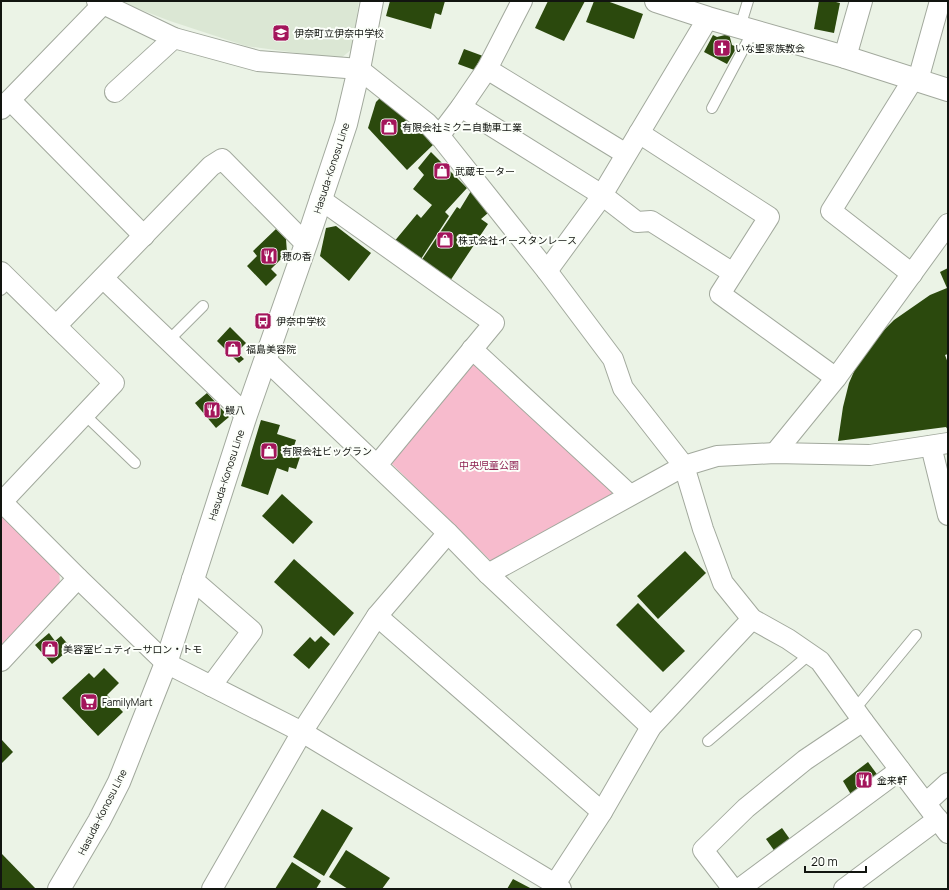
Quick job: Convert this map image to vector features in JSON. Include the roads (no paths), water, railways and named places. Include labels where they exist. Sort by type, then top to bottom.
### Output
[{"type":"main road","name":"Hasuda-Konosu Line","points":[[59,889],[99,821],[119,782],[166,663],[246,415],[346,124],[372,1]]},
{"type":"main road","points":[[656,1],[708,18],[845,57],[948,90]]},
{"type":"main road","points":[[845,57],[861,1]]},
{"type":"street","points":[[439,136],[488,69],[522,1]]},
{"type":"street","points":[[912,274],[831,211],[916,79],[940,1]]},
{"type":"street","points":[[144,236],[6,104],[100,2],[174,38],[258,61],[359,68],[427,123],[439,136],[547,271],[614,359],[623,388],[684,466],[703,529],[723,583],[752,619],[788,639],[820,661],[937,818]]},
{"type":"street","points":[[547,271],[602,195],[708,18]]},
{"type":"street","points":[[115,92],[174,38]]},
{"type":"street","points":[[488,69],[626,154]]},
{"type":"street","points":[[461,107],[602,195],[637,222],[651,221],[733,273]]},
{"type":"street","points":[[639,133],[769,217],[720,294],[836,378]]},
{"type":"street","points":[[56,326],[211,166],[222,159],[306,244]]},
{"type":"street","points":[[320,199],[494,323],[377,465]]},
{"type":"street","points":[[775,453],[836,378],[948,224]]},
{"type":"street","points":[[103,278],[246,415]]},
{"type":"street","points":[[4,281],[56,326],[114,383],[1,501],[166,663],[302,732],[558,887],[651,728],[752,619]]},
{"type":"street","points":[[472,349],[630,495]]},
{"type":"street","points":[[266,360],[448,533],[488,574],[651,728]]},
{"type":"street","points":[[488,574],[684,466],[717,456],[775,453],[870,455],[939,445],[948,515]]},
{"type":"street","points":[[212,889],[302,732],[377,616],[448,533]]},
{"type":"street","points":[[1,661],[78,578]]},
{"type":"street","points":[[192,579],[252,631],[211,686]]},
{"type":"street","points":[[377,616],[602,812]]},
{"type":"street","points":[[734,889],[703,850],[746,808],[859,715]]},
{"type":"street","points":[[739,889],[900,770]]},
{"type":"street","points":[[844,889],[937,818],[948,783]]},
{"type":"lane","points":[[712,108],[747,29],[748,1]]},
{"type":"lane","points":[[168,341],[203,306]]},
{"type":"lane","points":[[84,414],[135,463]]},
{"type":"lane","points":[[859,715],[916,635]]},
{"type":"lane","points":[[708,741],[810,654]]},
{"type":"place","name":"伊奈町立伊奈中学校","points":[[281,33]]},
{"type":"place","name":"いな聖家族教会","points":[[722,48]]},
{"type":"place","name":"有限会社ミクニ自動車工業","points":[[389,127]]},
{"type":"place","name":"武蔵モーター","points":[[442,171]]},
{"type":"place","name":"株式会社イースタンレース","points":[[445,240]]},
{"type":"place","name":"穂の香","points":[[269,256]]},
{"type":"place","name":"伊奈中学校","points":[[263,321]]},
{"type":"place","name":"福島美容院","points":[[233,349]]},
{"type":"place","name":"鰻八","points":[[212,410]]},
{"type":"place","name":"有限会社ビッグラン","points":[[269,451]]},
{"type":"place","name":"美容室ビュティーサロン・トモ","points":[[50,649]]},
{"type":"place","name":"FamilyMart","points":[[89,702]]},
{"type":"place","name":"金来軒","points":[[864,780]]},
{"type":"park label","name":"中央児童公園","points":[[489,465]]}]
